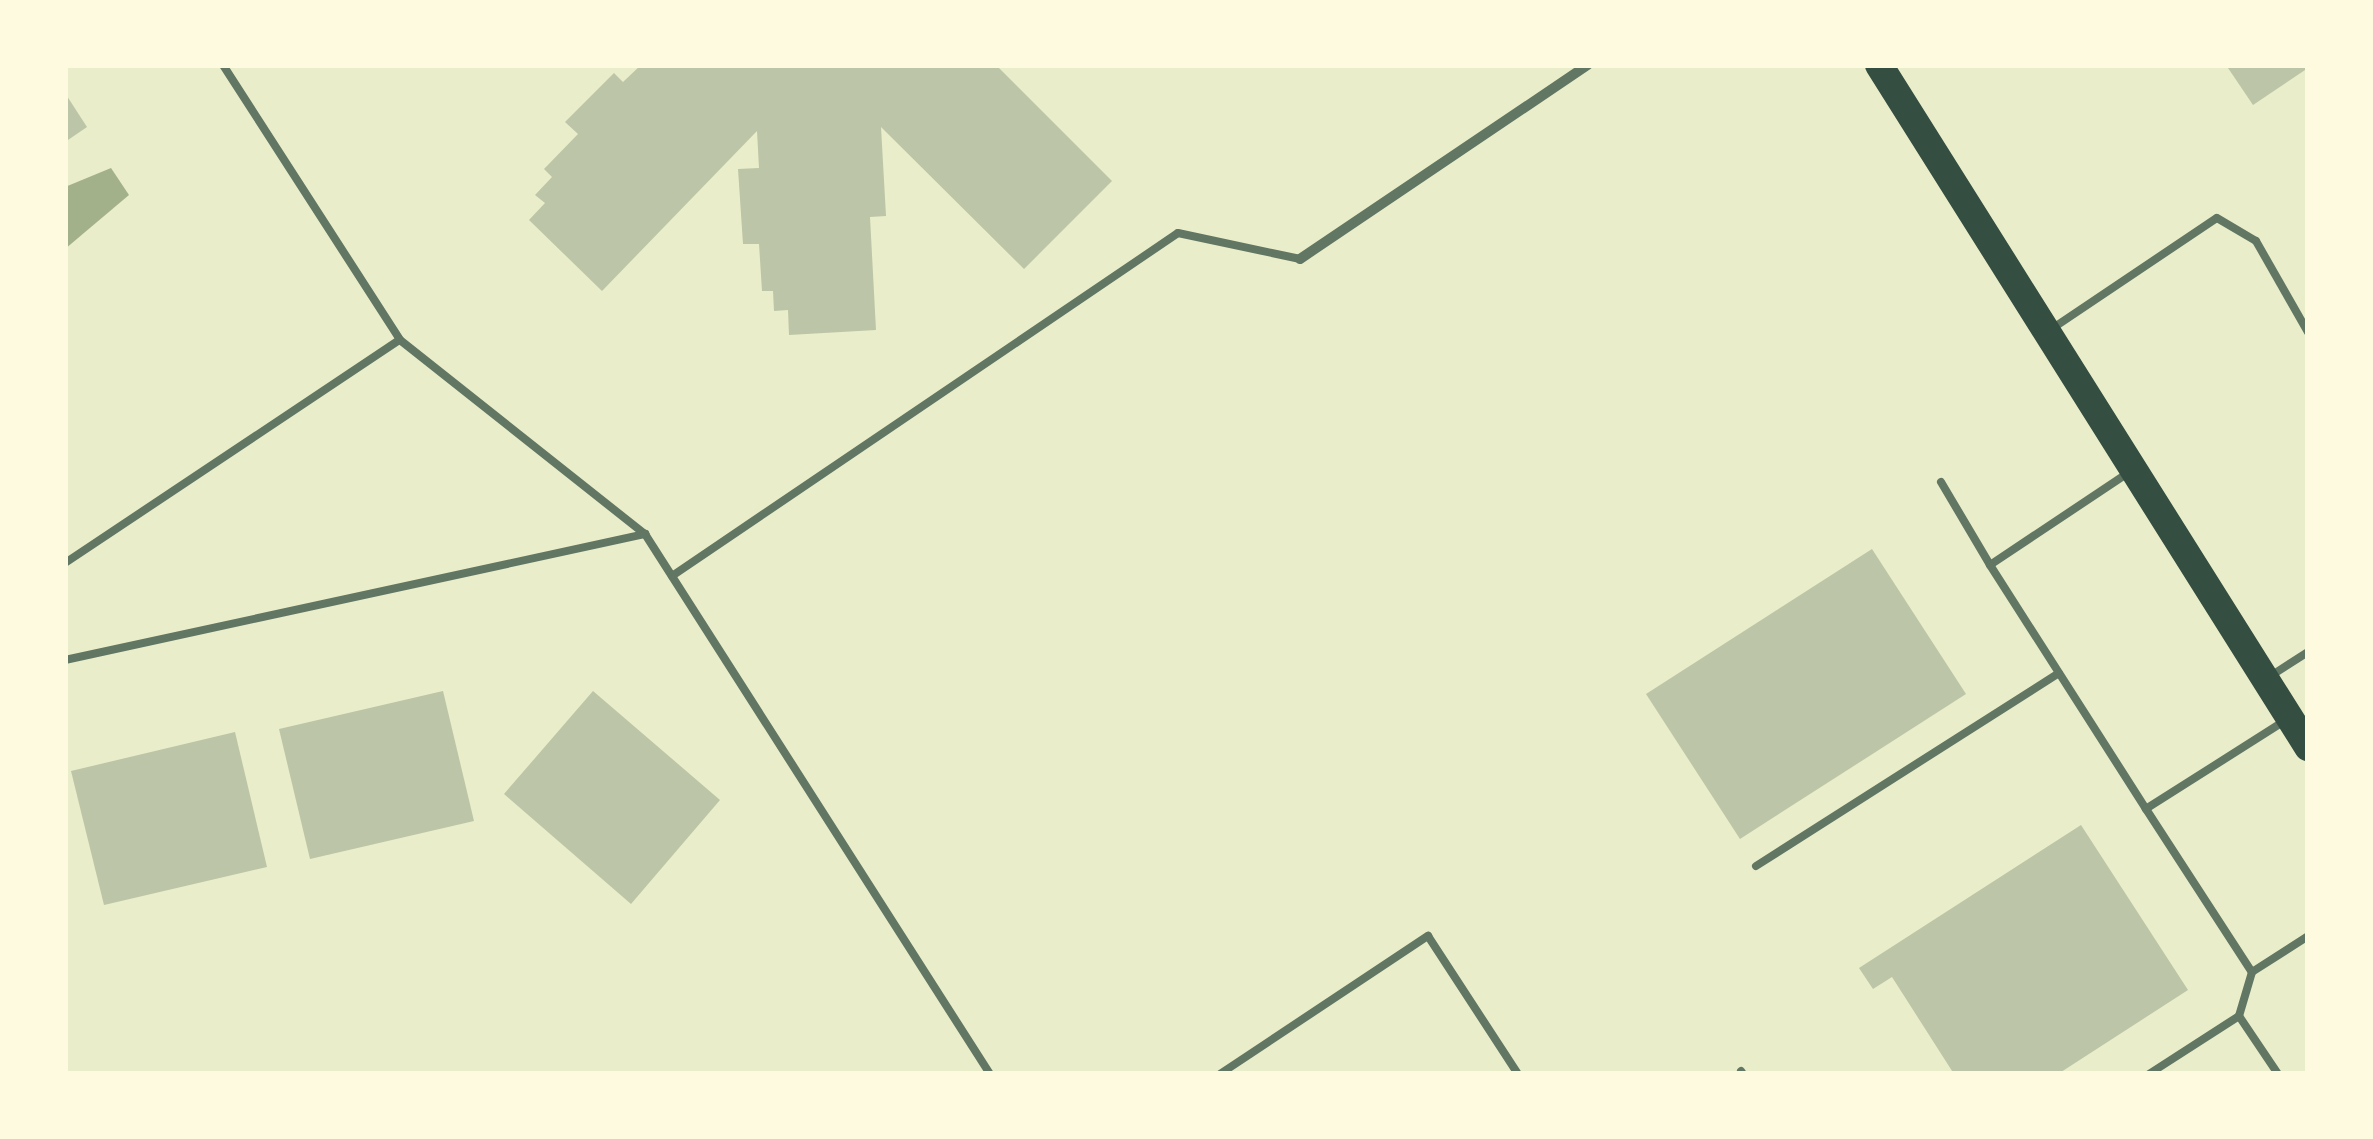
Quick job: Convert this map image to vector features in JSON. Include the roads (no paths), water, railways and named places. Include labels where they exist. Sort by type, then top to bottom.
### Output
[{"type":"highway","points":[[1878,65],[2308,747]]},
{"type":"street","points":[[1300,260],[1588,65]]},
{"type":"lane","points":[[223,65],[400,340],[645,534],[990,1074]]},
{"type":"lane","points":[[2045,334],[2217,218],[2256,242],[2308,332]]},
{"type":"lane","points":[[672,576],[1178,233],[1300,260]]},
{"type":"lane","points":[[65,563],[400,340]]},
{"type":"lane","points":[[1990,564],[2132,470]]},
{"type":"lane","points":[[1941,482],[2059,674],[2252,972]]},
{"type":"lane","points":[[65,660],[645,534]]},
{"type":"lane","points":[[2265,680],[2308,652]]},
{"type":"lane","points":[[1756,866],[2059,674]]},
{"type":"lane","points":[[2146,809],[2290,718]]},
{"type":"lane","points":[[1220,1074],[1428,936],[1518,1074]]},
{"type":"lane","points":[[2149,1074],[2239,1016],[2252,972],[2308,936]]},
{"type":"lane","points":[[2239,1016],[2278,1074]]}]
